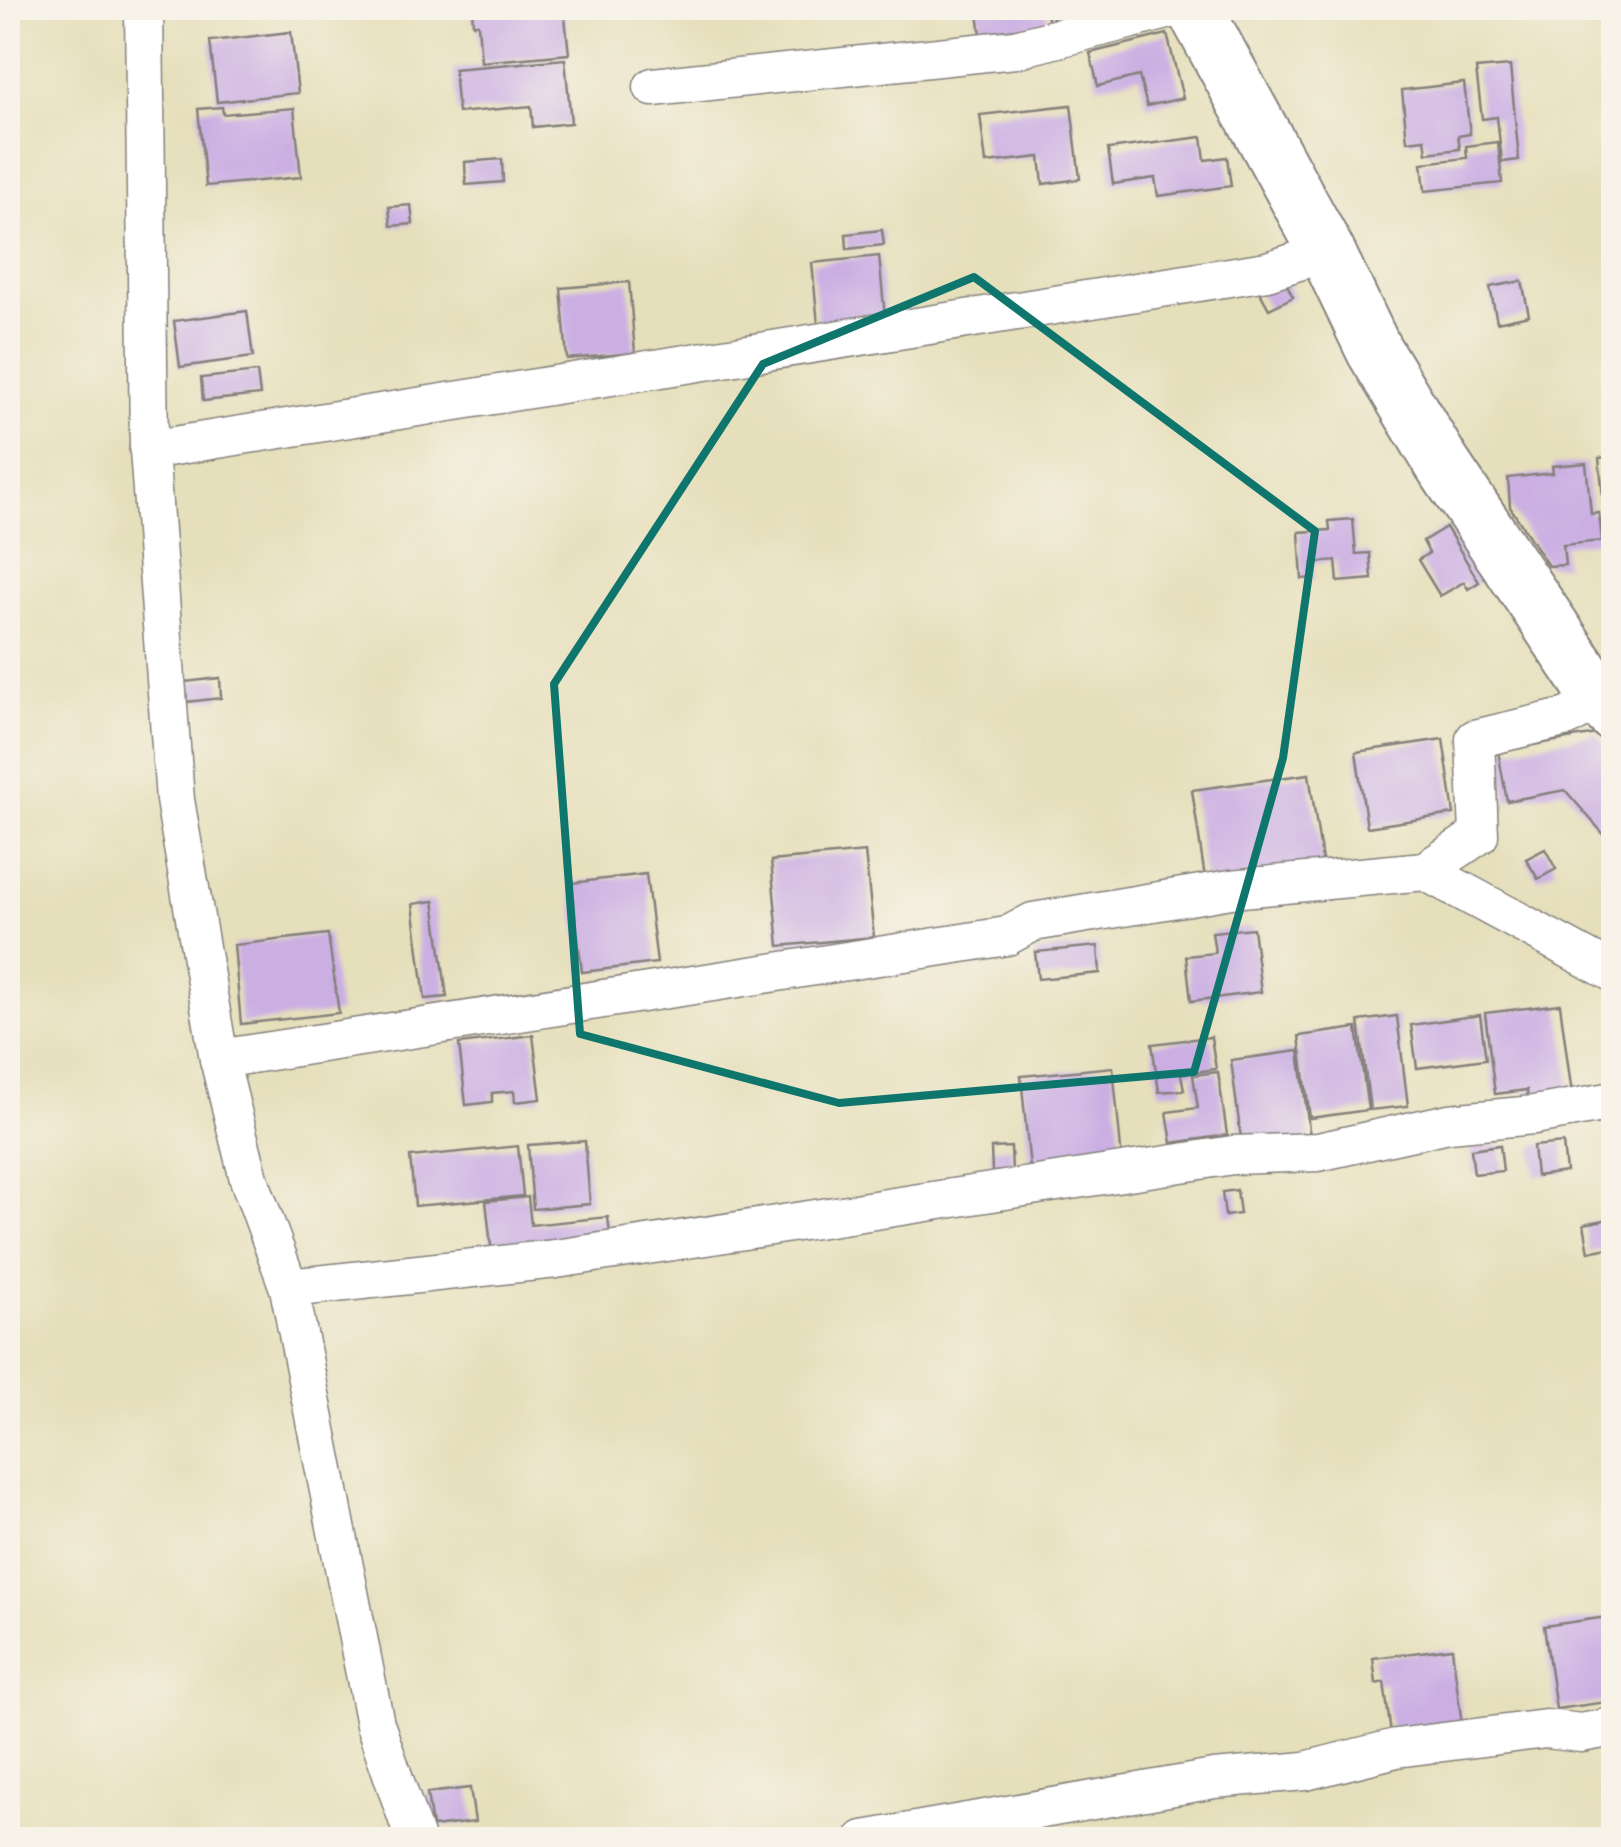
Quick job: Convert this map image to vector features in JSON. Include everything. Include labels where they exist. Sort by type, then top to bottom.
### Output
[{"type":"street","points":[[144,8],[149,450],[175,800],[219,1060],[249,1179],[289,1288],[374,1724],[415,1840]]},
{"type":"street","points":[[653,87],[1015,49],[1175,8]]},
{"type":"street","points":[[219,1060],[1007,936],[1033,922],[1232,889],[1425,871],[1479,835],[1475,739],[1607,707],[1443,465],[1374,350],[1327,252],[1194,8]]},
{"type":"street","points":[[149,450],[1267,271],[1327,252]]},
{"type":"street","points":[[1425,871],[1614,973]]},
{"type":"street","points":[[289,1288],[556,1260],[1233,1155],[1318,1152],[1449,1123],[1534,1116],[1614,1101]]},
{"type":"street","points":[[864,1840],[1214,1779],[1304,1771],[1396,1748],[1546,1729],[1581,1733],[1614,1727]]},
{"type":"highlighted area","points":[[974,277],[1315,531],[1283,758],[1194,1072],[839,1103],[580,1034],[554,684],[763,364]]},
{"type":"building","points":[[472,8],[564,8],[569,54],[481,62],[478,24],[473,24]]},
{"type":"building","points":[[731,8],[785,8],[786,10],[732,17]]},
{"type":"building","points":[[977,8],[1046,8],[1049,24],[981,34]]},
{"type":"building","points":[[1051,8],[1134,8],[1054,23]]},
{"type":"building","points":[[291,32],[298,93],[217,102],[210,41]]},
{"type":"building","points":[[1167,34],[1183,98],[1147,106],[1139,76],[1098,86],[1090,53]]},
{"type":"building","points":[[565,59],[571,123],[533,127],[531,106],[458,113],[454,69]]},
{"type":"building","points":[[1510,66],[1519,160],[1502,162],[1497,117],[1482,119],[1476,69]]},
{"type":"building","points":[[1464,83],[1470,134],[1458,136],[1460,149],[1427,153],[1425,139],[1407,141],[1402,90]]},
{"type":"building","points":[[1071,105],[1080,179],[1043,184],[1040,157],[986,163],[980,115]]},
{"type":"building","points":[[222,107],[223,114],[294,108],[301,177],[206,186],[198,109]]},
{"type":"building","points":[[1202,137],[1205,160],[1227,157],[1231,186],[1158,196],[1155,178],[1113,184],[1108,149]]},
{"type":"building","points":[[1498,142],[1502,183],[1425,191],[1422,163],[1467,158],[1466,146]]},
{"type":"building","points":[[502,159],[503,182],[466,185],[465,162]]},
{"type":"building","points":[[411,205],[413,224],[391,226],[389,207]]},
{"type":"building","points":[[882,230],[884,245],[847,249],[846,234]]},
{"type":"building","points":[[879,256],[885,317],[818,324],[812,263]]},
{"type":"building","points":[[1283,277],[1293,297],[1269,309],[1258,289]]},
{"type":"building","points":[[1522,281],[1529,315],[1497,322],[1490,287]]},
{"type":"building","points":[[629,282],[635,353],[567,359],[561,288]]},
{"type":"building","points":[[247,311],[253,357],[180,367],[174,321]]},
{"type":"building","points":[[257,372],[260,395],[203,401],[201,378]]},
{"type":"building","points":[[1614,456],[1614,545],[1608,546],[1599,458]]},
{"type":"building","points":[[1586,463],[1591,514],[1599,513],[1602,541],[1563,545],[1565,565],[1548,566],[1510,507],[1508,478],[1553,473],[1552,466]]},
{"type":"building","points":[[1353,519],[1356,554],[1370,553],[1372,579],[1338,582],[1336,561],[1313,563],[1314,578],[1302,579],[1299,532],[1330,530],[1329,521]]},
{"type":"building","points":[[1446,527],[1479,582],[1468,589],[1464,582],[1440,596],[1418,560],[1429,553],[1423,541]]},
{"type":"building","points":[[220,678],[221,698],[186,702],[184,682]]},
{"type":"building","points":[[1596,734],[1614,756],[1614,846],[1565,790],[1507,801],[1498,751]]},
{"type":"building","points":[[1443,739],[1454,814],[1367,827],[1356,752]]},
{"type":"building","points":[[1309,774],[1323,867],[1206,885],[1192,790]]},
{"type":"building","points":[[1545,849],[1556,869],[1538,879],[1526,859]]},
{"type":"building","points":[[865,852],[874,937],[779,946],[771,861]]},
{"type":"building","points":[[646,874],[657,963],[582,972],[571,883]]},
{"type":"building","points":[[434,901],[447,997],[425,999],[413,904]]},
{"type":"building","points":[[1253,928],[1261,992],[1191,1001],[1186,956],[1215,953],[1212,932]]},
{"type":"building","points":[[328,934],[339,1013],[241,1024],[234,945]]},
{"type":"building","points":[[1098,946],[1100,973],[1038,979],[1035,952]]},
{"type":"building","points":[[1560,1004],[1573,1102],[1529,1108],[1527,1090],[1495,1094],[1485,1013]]},
{"type":"building","points":[[1480,1015],[1486,1059],[1417,1068],[1411,1025]]},
{"type":"building","points":[[1397,1016],[1408,1106],[1370,1110],[1359,1021]]},
{"type":"building","points":[[1357,1028],[1368,1110],[1310,1118],[1299,1036]]},
{"type":"building","points":[[533,1035],[541,1099],[515,1102],[514,1091],[492,1093],[492,1102],[466,1105],[459,1044]]},
{"type":"building","points":[[1211,1037],[1216,1069],[1181,1074],[1184,1090],[1159,1092],[1152,1044]]},
{"type":"building","points":[[1299,1051],[1311,1145],[1243,1154],[1231,1060]]},
{"type":"building","points":[[1113,1067],[1122,1160],[1030,1168],[1021,1076]]},
{"type":"building","points":[[1218,1072],[1227,1135],[1172,1143],[1167,1112],[1198,1108],[1193,1075]]},
{"type":"building","points":[[585,1141],[590,1204],[533,1209],[528,1145]]},
{"type":"building","points":[[1563,1143],[1566,1172],[1536,1176],[1533,1146]]},
{"type":"building","points":[[1500,1145],[1503,1171],[1474,1174],[1471,1149]]},
{"type":"building","points":[[518,1146],[523,1196],[415,1206],[410,1157]]},
{"type":"building","points":[[1011,1147],[1012,1171],[992,1172],[991,1148]]},
{"type":"building","points":[[1237,1190],[1240,1214],[1225,1216],[1222,1192]]},
{"type":"building","points":[[528,1197],[531,1225],[608,1217],[611,1242],[492,1255],[486,1201]]},
{"type":"building","points":[[1614,1218],[1614,1247],[1589,1252],[1584,1224]]},
{"type":"building","points":[[1614,1616],[1614,1701],[1556,1709],[1544,1626]]},
{"type":"building","points":[[1452,1648],[1462,1725],[1391,1734],[1384,1682],[1376,1684],[1373,1658]]},
{"type":"building","points":[[470,1788],[475,1822],[432,1827],[427,1793]]}]
